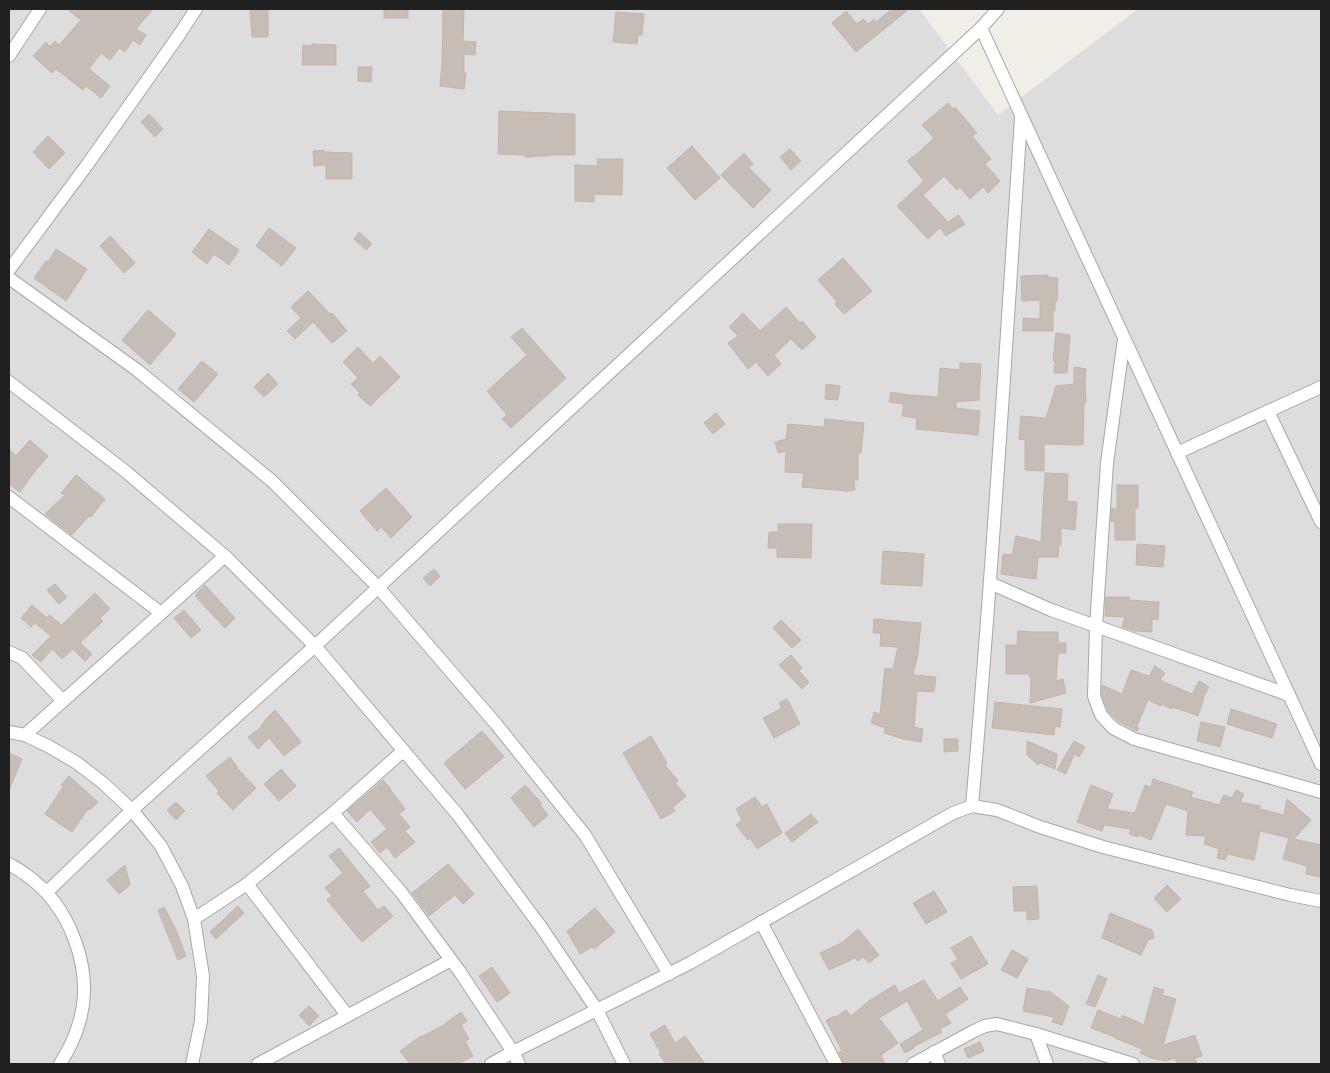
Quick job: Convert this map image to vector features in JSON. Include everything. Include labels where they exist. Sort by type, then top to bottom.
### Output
[{"type":"street","points":[[9,56],[40,9]]},
{"type":"street","points":[[9,270],[87,165],[196,9]]},
{"type":"street","points":[[47,892],[132,810],[314,646],[981,28],[998,9]]},
{"type":"street","points":[[981,28],[1321,764]]},
{"type":"street","points":[[972,806],[1006,358],[1021,115]]},
{"type":"street","points":[[9,278],[136,370],[272,481],[378,587],[496,724],[585,835],[669,974]]},
{"type":"street","points":[[1124,338],[1106,463],[1096,627],[1094,696],[1100,715],[1112,728],[1134,739],[1321,792]]},
{"type":"street","points":[[9,382],[125,471],[225,556],[314,646],[458,815],[541,926],[597,1010],[624,1064]]},
{"type":"street","points":[[1177,453],[1321,387]]},
{"type":"street","points":[[1268,411],[1316,499],[1321,522]]},
{"type":"street","points":[[9,497],[161,613]]},
{"type":"street","points":[[25,735],[225,556]]},
{"type":"street","points":[[990,583],[1051,610],[1096,627],[1289,695]]},
{"type":"street","points":[[9,652],[22,658],[63,701]]},
{"type":"street","points":[[9,732],[25,735],[77,763],[103,783],[132,810],[161,846],[182,886],[194,919],[203,976],[201,1022],[192,1064]]},
{"type":"street","points":[[194,919],[247,884],[333,813],[403,750]]},
{"type":"street","points":[[492,1064],[690,963],[953,813],[972,806],[997,810],[1040,827],[1103,847],[1290,896],[1321,900]]},
{"type":"street","points":[[333,813],[401,892],[451,960],[513,1052],[519,1064]]},
{"type":"street","points":[[9,864],[26,874],[47,892],[63,914],[75,939],[82,966],[84,993],[80,1021],[71,1047],[60,1064]]},
{"type":"street","points":[[247,884],[347,1015]]},
{"type":"street","points":[[760,922],[836,1064]]},
{"type":"street","points":[[258,1064],[451,960]]},
{"type":"street","points":[[913,1064],[937,1058],[974,1030],[997,1024],[1133,1064]]},
{"type":"street","points":[[1036,1034],[1046,1064]]},
{"type":"shaded area","points":[[9,9],[919,9],[998,115],[1138,9],[1321,9],[1321,1064],[9,1064]]},
{"type":"building","points":[[67,9],[153,9],[136,29],[146,35],[140,45],[133,40],[125,52],[119,48],[110,60],[101,53],[89,69],[110,86],[101,98],[86,86],[83,90],[56,69],[52,73],[33,56],[46,42],[50,47],[55,41],[59,45],[81,20]]},
{"type":"building","points":[[250,9],[268,9],[268,37],[252,37]]},
{"type":"building","points":[[384,9],[408,9],[408,18],[384,18]]},
{"type":"building","points":[[443,9],[464,9],[463,41],[476,42],[475,55],[464,54],[464,73],[466,73],[464,89],[440,86]]},
{"type":"building","points":[[892,9],[909,9],[856,52],[832,23],[846,11],[857,24],[863,19],[868,24],[874,19],[876,22]]},
{"type":"building","points":[[616,12],[644,14],[642,35],[638,35],[637,44],[613,42]]},
{"type":"building","points":[[312,44],[336,45],[336,65],[302,65],[303,45],[312,46]]},
{"type":"building","points":[[358,67],[372,67],[371,82],[358,81]]},
{"type":"building","points":[[948,103],[953,109],[955,107],[977,133],[972,136],[991,159],[985,164],[1000,181],[988,193],[983,187],[970,199],[960,187],[957,190],[944,176],[923,195],[948,222],[958,215],[965,224],[946,236],[940,228],[928,239],[897,206],[924,181],[907,161],[934,138],[922,125]]},
{"type":"building","points":[[499,111],[575,114],[575,155],[525,157],[525,155],[498,154]]},
{"type":"building","points":[[149,114],[163,129],[155,137],[141,122]]},
{"type":"building","points":[[48,136],[65,153],[49,169],[33,152]]},
{"type":"building","points":[[692,146],[720,178],[695,200],[667,168]]},
{"type":"building","points":[[790,149],[801,161],[791,170],[780,157]]},
{"type":"building","points":[[324,150],[324,152],[352,153],[352,179],[326,179],[326,165],[314,166],[313,151]]},
{"type":"building","points":[[744,153],[753,164],[749,168],[771,190],[753,208],[721,175]]},
{"type":"building","points":[[597,159],[623,159],[622,195],[594,194],[594,202],[575,201],[575,165],[598,166]]},
{"type":"building","points":[[269,228],[296,248],[282,266],[256,246]]},
{"type":"building","points":[[209,229],[239,250],[229,265],[214,254],[207,264],[192,252]]},
{"type":"building","points":[[359,232],[372,244],[366,250],[354,239]]},
{"type":"building","points":[[110,236],[135,263],[124,273],[100,246]]},
{"type":"building","points":[[56,249],[87,269],[66,301],[34,278]]},
{"type":"building","points":[[843,258],[872,291],[844,314],[835,304],[837,302],[818,280]]},
{"type":"building","points":[[1048,275],[1048,277],[1058,278],[1057,301],[1055,301],[1055,311],[1053,311],[1053,331],[1023,331],[1023,318],[1040,319],[1040,300],[1022,301],[1021,276]]},
{"type":"building","points":[[308,291],[330,314],[332,313],[347,331],[332,343],[313,322],[295,339],[287,331],[301,318],[291,307]]},
{"type":"building","points":[[786,307],[816,337],[802,350],[791,339],[774,355],[781,364],[768,376],[756,362],[748,369],[728,343],[738,336],[729,327],[743,313],[760,331]]},
{"type":"building","points":[[148,310],[176,334],[150,365],[122,340]]},
{"type":"building","points":[[522,328],[566,378],[511,428],[502,419],[507,415],[487,391],[527,355],[511,337]]},
{"type":"building","points":[[1056,333],[1070,335],[1067,373],[1054,373],[1055,361],[1053,361]]},
{"type":"building","points":[[358,347],[373,363],[380,356],[400,377],[370,406],[358,395],[360,393],[351,384],[358,378],[343,362]]},
{"type":"building","points":[[202,361],[218,374],[194,402],[178,389]]},
{"type":"building","points":[[960,363],[981,364],[979,400],[956,402],[956,408],[980,411],[978,435],[916,429],[917,418],[902,416],[904,404],[889,402],[891,392],[938,397],[940,368],[960,370]]},
{"type":"building","points":[[1074,367],[1086,369],[1083,445],[1044,444],[1044,471],[1025,470],[1025,440],[1019,439],[1021,416],[1046,418],[1056,386],[1074,384]]},
{"type":"building","points":[[268,373],[278,384],[264,397],[254,387]]},
{"type":"building","points":[[826,384],[840,386],[838,400],[825,399]]},
{"type":"building","points":[[716,413],[725,424],[713,434],[704,423]]},
{"type":"building","points":[[825,419],[864,423],[861,453],[858,453],[858,480],[854,480],[855,490],[846,491],[802,487],[804,473],[785,472],[786,451],[778,453],[775,442],[786,439],[788,424],[824,427]]},
{"type":"building","points":[[30,440],[48,456],[20,492],[9,484],[9,449],[16,456]]},
{"type":"building","points":[[1045,473],[1068,474],[1067,501],[1077,502],[1075,530],[1061,528],[1061,545],[1059,545],[1058,557],[1038,557],[1036,579],[1001,574],[1003,554],[1012,555],[1016,536],[1041,542]]},
{"type":"building","points":[[76,475],[105,499],[91,517],[89,516],[72,535],[45,514],[65,495],[61,493]]},
{"type":"building","points":[[1117,485],[1138,485],[1138,508],[1135,508],[1135,540],[1115,540],[1115,522],[1111,521],[1112,508],[1117,510]]},
{"type":"building","points":[[386,488],[412,517],[391,538],[381,527],[377,531],[360,511]]},
{"type":"building","points":[[778,524],[812,524],[811,558],[777,557],[777,548],[768,548],[769,532],[778,532]]},
{"type":"building","points":[[1137,544],[1165,546],[1163,567],[1136,565]]},
{"type":"building","points":[[883,551],[924,554],[922,586],[881,584]]},
{"type":"building","points":[[434,569],[440,576],[430,586],[423,578]]},
{"type":"building","points":[[55,584],[67,597],[59,604],[47,590]]},
{"type":"building","points":[[205,585],[235,618],[225,628],[196,597],[196,594]]},
{"type":"building","points":[[95,593],[110,609],[100,618],[103,621],[80,643],[92,654],[85,661],[73,649],[62,659],[52,649],[41,662],[32,655],[51,636],[35,623],[31,627],[21,618],[32,605],[47,618],[49,615],[62,625]]},
{"type":"building","points":[[1106,597],[1129,597],[1129,600],[1159,602],[1158,620],[1152,619],[1152,632],[1135,631],[1122,627],[1125,617],[1105,616]]},
{"type":"building","points":[[184,610],[201,630],[191,638],[174,618]]},
{"type":"building","points":[[874,619],[921,623],[918,654],[913,675],[936,677],[934,692],[917,691],[914,727],[923,729],[921,742],[884,733],[885,728],[871,723],[874,712],[880,714],[885,668],[893,669],[898,647],[880,646],[881,633],[873,633]]},
{"type":"building","points":[[781,620],[801,640],[792,648],[773,628]]},
{"type":"building","points":[[1018,631],[1058,632],[1058,643],[1066,643],[1066,653],[1058,653],[1056,681],[1063,679],[1066,693],[1030,703],[1031,677],[1029,677],[1029,674],[1006,674],[1006,645],[1017,645]]},
{"type":"building","points":[[791,655],[802,668],[799,671],[809,682],[802,689],[779,665]]},
{"type":"building","points":[[1155,666],[1165,673],[1160,680],[1192,694],[1199,681],[1209,687],[1203,698],[1198,716],[1173,707],[1172,709],[1161,704],[1161,706],[1148,700],[1137,726],[1139,728],[1137,731],[1118,721],[1108,711],[1102,695],[1102,685],[1122,694],[1131,670],[1149,676]]},
{"type":"building","points":[[787,699],[800,724],[774,738],[763,718],[782,708],[779,703]]},
{"type":"building","points":[[995,702],[1062,709],[1060,727],[1055,726],[1054,735],[992,728]]},
{"type":"building","points":[[1231,709],[1277,724],[1272,738],[1227,724]]},
{"type":"building","points":[[275,710],[301,742],[284,756],[269,738],[258,749],[248,737],[260,728]]},
{"type":"building","points":[[1201,722],[1225,727],[1220,747],[1197,741]]},
{"type":"building","points":[[482,731],[504,757],[465,789],[444,763]]},
{"type":"building","points":[[651,736],[667,763],[665,765],[678,781],[675,783],[686,796],[673,807],[675,811],[661,819],[623,753]]},
{"type":"building","points":[[944,739],[958,739],[958,751],[944,752]]},
{"type":"building","points":[[1027,741],[1057,754],[1055,769],[1040,763],[1038,765],[1027,755]]},
{"type":"building","points":[[1074,741],[1085,747],[1079,757],[1074,754],[1066,774],[1057,770]]},
{"type":"building","points":[[9,753],[22,759],[9,790]]},
{"type":"building","points":[[230,757],[237,768],[256,788],[233,810],[217,793],[219,791],[206,776]]},
{"type":"building","points":[[281,769],[296,786],[279,801],[264,784]]},
{"type":"building","points":[[69,776],[98,802],[90,810],[88,809],[72,832],[45,814],[63,787],[61,785]]},
{"type":"building","points":[[1153,779],[1193,792],[1191,797],[1219,805],[1224,795],[1232,798],[1236,790],[1244,794],[1240,802],[1260,806],[1260,809],[1284,815],[1287,799],[1311,820],[1294,839],[1321,845],[1321,877],[1306,874],[1307,866],[1283,859],[1289,838],[1260,831],[1254,860],[1227,854],[1225,860],[1217,858],[1219,849],[1204,844],[1206,836],[1186,835],[1188,811],[1166,804],[1151,840],[1139,835],[1138,837],[1129,834],[1131,829],[1104,825],[1102,831],[1077,822],[1091,785],[1113,794],[1107,809],[1135,813],[1145,785],[1151,787]]},
{"type":"building","points":[[383,780],[405,809],[399,814],[410,827],[405,831],[415,842],[395,858],[387,847],[380,853],[371,842],[387,829],[370,809],[357,822],[347,811]]},
{"type":"building","points":[[525,785],[542,804],[540,805],[548,815],[534,827],[511,798]]},
{"type":"building","points":[[755,797],[762,807],[767,804],[782,833],[757,849],[750,838],[748,840],[736,825],[742,820],[736,809]]},
{"type":"building","points":[[176,802],[185,811],[176,820],[167,810]]},
{"type":"building","points":[[811,814],[818,822],[792,842],[785,833]]},
{"type":"building","points":[[339,848],[370,886],[363,891],[378,910],[384,906],[393,916],[362,942],[327,900],[332,896],[325,888],[343,873],[329,856]]},
{"type":"building","points":[[448,864],[474,894],[463,904],[455,895],[429,916],[412,893]]},
{"type":"building","points":[[125,865],[130,885],[119,894],[107,880]]},
{"type":"building","points":[[1167,885],[1181,899],[1167,912],[1154,898]]},
{"type":"building","points":[[1037,886],[1039,919],[1027,920],[1027,911],[1014,911],[1013,887]]},
{"type":"building","points":[[934,891],[947,912],[926,924],[913,903]]},
{"type":"building","points":[[238,906],[244,913],[216,939],[210,932]]},
{"type":"building","points":[[164,907],[176,930],[186,956],[178,960],[158,910]]},
{"type":"building","points":[[595,908],[615,932],[594,949],[592,947],[580,954],[567,931]]},
{"type":"building","points":[[1110,913],[1152,930],[1154,938],[1148,940],[1141,955],[1102,938]]},
{"type":"building","points":[[858,929],[879,955],[869,963],[863,957],[858,961],[855,958],[829,970],[820,953],[843,942]]},
{"type":"building","points":[[971,936],[988,964],[961,979],[951,963],[958,959],[951,948]]},
{"type":"building","points":[[1012,950],[1028,959],[1017,978],[1001,970]]},
{"type":"building","points":[[492,967],[510,993],[497,1002],[479,976]]},
{"type":"building","points":[[1098,975],[1107,979],[1095,1007],[1086,1004]]},
{"type":"building","points":[[924,980],[938,1001],[960,987],[968,999],[945,1014],[951,1023],[940,1029],[942,1032],[905,1053],[900,1044],[923,1030],[907,1001],[879,1018],[898,1043],[881,1055],[885,1064],[844,1064],[839,1052],[842,1051],[826,1020],[836,1017],[846,1010],[851,1016],[870,1000],[895,985],[899,993]]},
{"type":"building","points":[[1154,987],[1164,990],[1162,995],[1176,999],[1163,1045],[1195,1035],[1202,1056],[1195,1058],[1197,1064],[1177,1064],[1175,1058],[1165,1061],[1151,1058],[1140,1053],[1142,1049],[1091,1028],[1098,1010],[1121,1019],[1122,1015],[1144,1025]]},
{"type":"building","points":[[1027,988],[1049,991],[1069,1006],[1062,1025],[1052,1022],[1054,1017],[1023,1011]]},
{"type":"building","points":[[309,1006],[319,1016],[309,1026],[299,1015]]},
{"type":"building","points":[[461,1012],[467,1021],[461,1025],[469,1039],[465,1041],[473,1056],[458,1064],[410,1064],[400,1051],[421,1036],[442,1026]]},
{"type":"building","points":[[665,1025],[675,1043],[685,1036],[705,1064],[666,1064],[650,1034]]},
{"type":"building","points":[[980,1042],[984,1051],[968,1058],[964,1049]]}]
